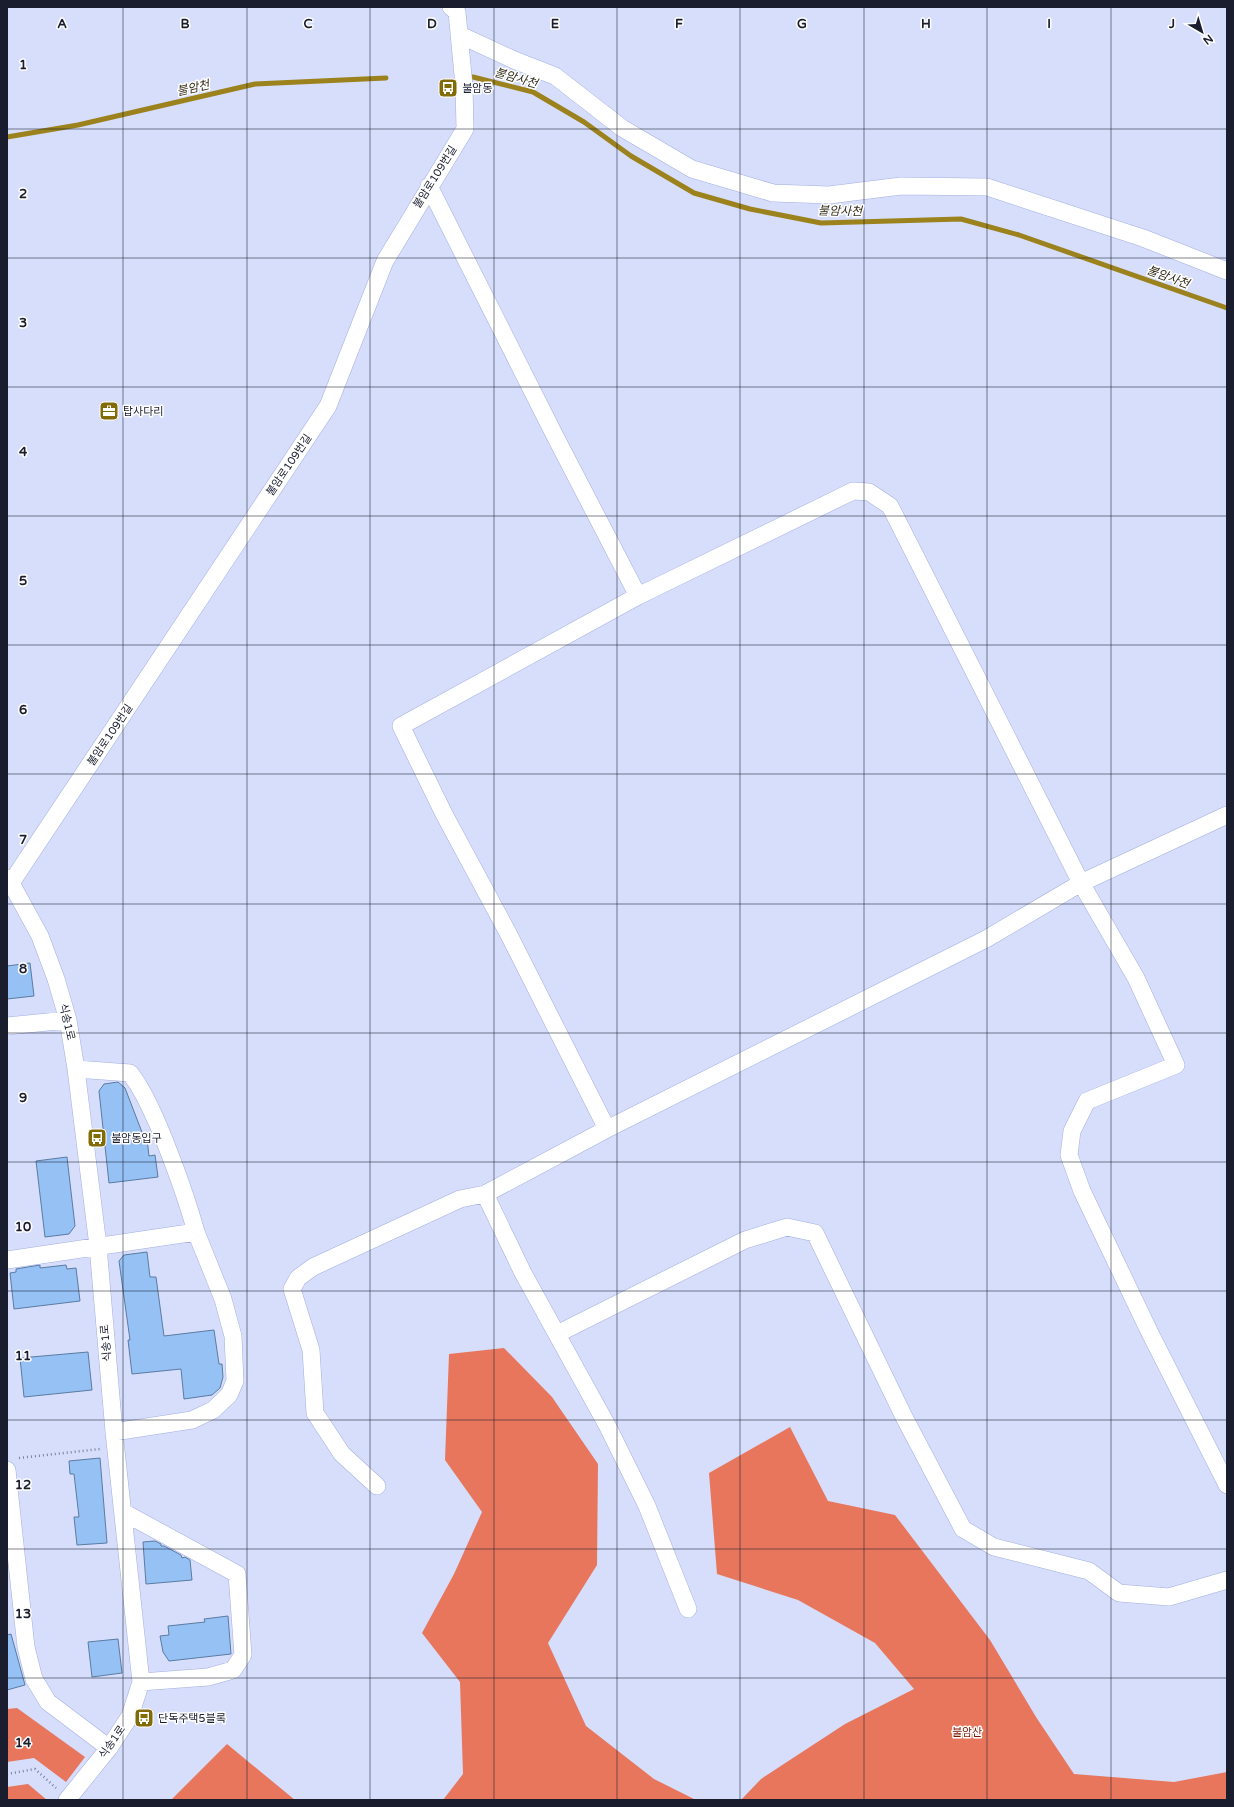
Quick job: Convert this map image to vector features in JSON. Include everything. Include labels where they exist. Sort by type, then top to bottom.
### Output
[{"type":"street","name":"불암로109번길","points":[[8,882],[328,406],[385,261],[429,186],[465,129],[458,9]]},
{"type":"street","points":[[460,35],[514,60],[556,76],[622,128],[692,169],[773,193],[829,195],[901,186],[987,187],[1143,238],[1227,271]]},
{"type":"street","points":[[429,186],[555,436],[638,596]]},
{"type":"street","points":[[607,1129],[512,940],[444,814],[401,726],[638,596],[853,491],[868,492],[890,506],[1081,883],[1136,978],[1176,1065],[1087,1101],[1072,1130],[1069,1155],[1082,1191],[1149,1331],[1227,1485]]},
{"type":"street","points":[[377,1486],[342,1454],[315,1413],[311,1350],[292,1289],[298,1278],[314,1268],[460,1199],[485,1194],[607,1129],[986,939],[1081,883],[1227,816]]},
{"type":"street","name":"식송1로","points":[[8,882],[40,936],[56,979],[68,1020],[76,1069],[98,1246],[115,1440],[140,1682],[130,1716],[109,1748],[68,1799]]},
{"type":"street","points":[[7,1026],[68,1020]]},
{"type":"street","points":[[76,1069],[130,1073],[142,1088],[169,1152],[196,1232],[223,1299],[233,1336],[235,1381],[229,1395],[213,1410],[192,1420],[115,1440]]},
{"type":"street","points":[[485,1194],[523,1273],[608,1427],[647,1506],[688,1609]]},
{"type":"street","points":[[557,1334],[745,1240],[787,1227],[815,1234],[903,1415],[964,1529],[994,1547],[1089,1572],[1119,1593],[1169,1597],[1227,1580]]},
{"type":"street","points":[[7,1260],[196,1232]]},
{"type":"street","points":[[11,1465],[26,1647],[34,1679],[48,1702],[109,1748]]},
{"type":"street","points":[[123,1512],[237,1574],[243,1655],[233,1670],[208,1677],[140,1682]]},
{"type":"path","points":[[11,1465],[115,1440]]},
{"type":"path","points":[[7,1774],[35,1769],[68,1799]]},
{"type":"green space","points":[[504,1348],[552,1397],[598,1464],[597,1565],[548,1643],[586,1726],[654,1779],[696,1800],[443,1800],[463,1774],[460,1682],[422,1633],[454,1574],[482,1512],[445,1460],[449,1354]]},
{"type":"green space","name":"불암산","points":[[790,1427],[828,1501],[895,1515],[990,1640],[1036,1717],[1074,1774],[1174,1782],[1227,1772],[1227,1800],[741,1800],[761,1779],[845,1724],[914,1689],[875,1643],[798,1600],[717,1574],[709,1473]]},
{"type":"green space","points":[[17,1708],[85,1757],[66,1782],[34,1758],[7,1762],[7,1709]]},
{"type":"green space","points":[[227,1744],[295,1800],[171,1800]]},
{"type":"green space","points":[[28,1784],[47,1800],[7,1800],[7,1787]]},
{"type":"building","points":[[30,963],[34,996],[7,999],[7,966]]},
{"type":"building","points":[[118,1082],[125,1088],[145,1140],[147,1139],[149,1156],[155,1155],[158,1177],[109,1183],[99,1091],[104,1084]]},
{"type":"building","points":[[67,1157],[75,1226],[69,1234],[45,1237],[36,1161]]},
{"type":"building","points":[[147,1252],[150,1277],[156,1277],[164,1336],[214,1330],[219,1364],[222,1364],[223,1377],[220,1388],[212,1395],[184,1399],[181,1369],[132,1374],[128,1340],[130,1340],[119,1261],[124,1255]]},
{"type":"building","points":[[40,1265],[40,1268],[66,1265],[67,1269],[76,1268],[80,1301],[14,1309],[10,1273],[16,1272],[16,1269]]},
{"type":"building","points":[[88,1352],[92,1390],[24,1397],[20,1358]]},
{"type":"building","points":[[100,1458],[107,1543],[77,1545],[74,1517],[79,1517],[74,1474],[70,1474],[69,1461]]},
{"type":"building","points":[[155,1541],[161,1544],[161,1546],[164,1546],[181,1555],[182,1558],[185,1557],[190,1560],[192,1580],[146,1584],[143,1542]]},
{"type":"building","points":[[228,1616],[231,1654],[169,1661],[163,1652],[160,1636],[169,1635],[168,1626],[205,1622],[204,1619]]},
{"type":"building","points":[[11,1634],[25,1685],[7,1690],[7,1635]]},
{"type":"building","points":[[118,1639],[122,1673],[92,1677],[88,1642]]},
{"type":"waterway","name":"불암사천","points":[[473,77],[533,92],[584,122],[631,156],[694,193],[750,209],[821,223],[961,219],[1019,235],[1227,308]]},
{"type":"waterway","name":"불암천","points":[[7,137],[78,125],[255,84],[386,78]]},
{"type":"place","name":"불암동","points":[[448,88]]},
{"type":"place","name":"탑사다리","points":[[109,411]]},
{"type":"place","name":"불암동입구","points":[[97,1138]]},
{"type":"place","name":"단독주택5블록","points":[[144,1718]]}]
